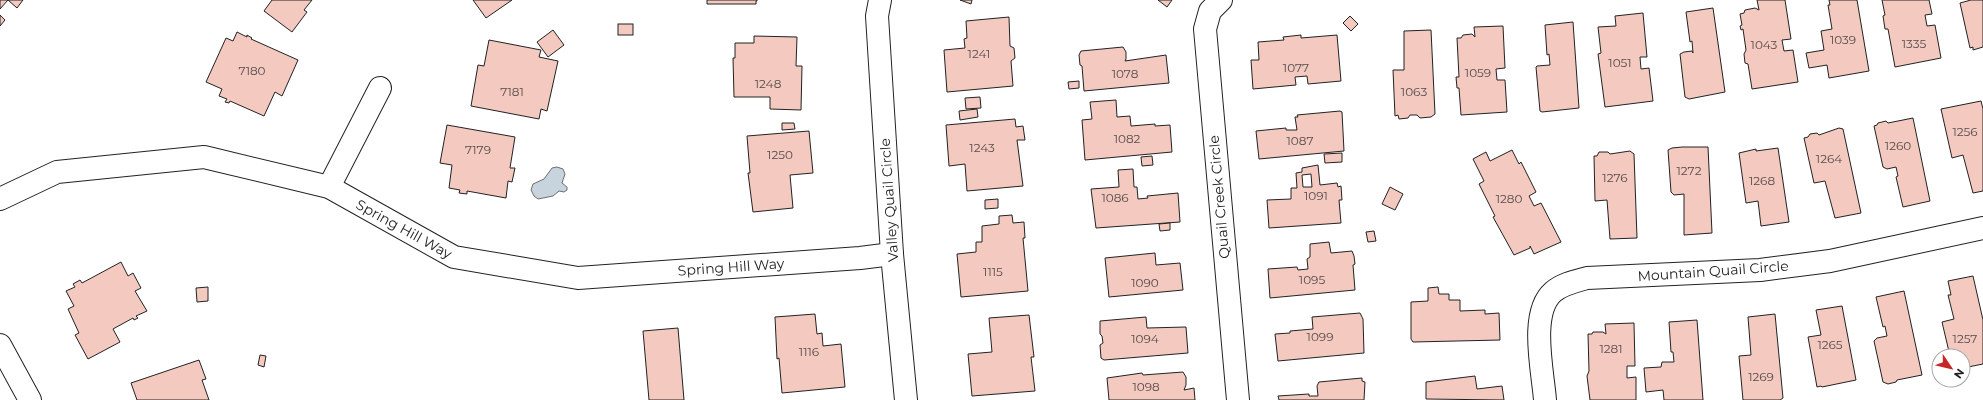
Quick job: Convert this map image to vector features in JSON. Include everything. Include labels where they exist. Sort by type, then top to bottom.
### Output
[{"type":"street","name":"Valley Quail Circle","points":[[880,0],[877,16],[892,254],[906,400]]},
{"type":"street","name":"Quail Creek Circle","points":[[1221,0],[1210,11],[1205,29],[1238,400]]},
{"type":"street","points":[[329,188],[380,88]]},
{"type":"street","name":"Spring Hill Way","points":[[0,199],[57,172],[204,157],[329,188],[454,257],[578,278],[860,258],[892,254]]},
{"type":"street","name":"Mountain Quail Circle","points":[[1545,400],[1539,330],[1542,308],[1553,292],[1568,284],[1587,278],[1760,270],[1830,261],[1983,228]]},
{"type":"street","points":[[0,344],[30,400]]},
{"type":"shaded area","points":[[557,167],[563,169],[565,174],[562,183],[567,187],[567,190],[564,192],[559,191],[553,196],[538,199],[534,196],[531,190],[533,184],[544,179],[552,168]]},
{"type":"building","points":[[0,0],[8,0],[0,9]]},
{"type":"building","points":[[8,0],[23,0],[17,8]]},
{"type":"building","points":[[272,0],[312,0],[304,10],[307,12],[292,32],[264,11]]},
{"type":"building","points":[[473,0],[512,0],[486,18]]},
{"type":"building","points":[[707,0],[757,1],[756,4],[707,4]]},
{"type":"building","points":[[960,0],[972,0],[971,4]]},
{"type":"building","points":[[1158,0],[1172,0],[1167,7]]},
{"type":"building","points":[[1757,0],[1785,0],[1791,39],[1782,40],[1784,51],[1793,50],[1798,82],[1752,89],[1748,64],[1745,63],[1744,54],[1746,50],[1743,29],[1741,30],[1740,26],[1742,25],[1740,14],[1744,13],[1745,10],[1755,8],[1759,10]]},
{"type":"building","points":[[1829,0],[1857,0],[1869,71],[1829,78],[1827,65],[1809,68],[1806,53],[1824,50],[1821,31],[1832,29],[1828,5],[1830,5]]},
{"type":"building","points":[[1882,0],[1929,0],[1932,14],[1925,15],[1927,26],[1935,25],[1941,58],[1895,67],[1888,29],[1885,29],[1883,16],[1885,15]]},
{"type":"building","points":[[1971,0],[1983,0],[1983,47],[1973,50],[1973,47],[1970,48],[1960,3]]},
{"type":"building","points":[[1713,8],[1725,92],[1689,99],[1685,97],[1680,54],[1692,51],[1693,53],[1686,12]]},
{"type":"building","points":[[1643,13],[1647,57],[1640,57],[1641,69],[1649,68],[1653,101],[1605,107],[1598,54],[1601,53],[1598,27],[1616,26],[1615,16]]},
{"type":"building","points":[[0,15],[5,20],[0,26]]},
{"type":"building","points":[[1350,16],[1358,24],[1351,31],[1343,23]]},
{"type":"building","points":[[1009,17],[1010,46],[1014,48],[1015,58],[1011,61],[1013,86],[947,92],[944,50],[965,48],[964,39],[967,38],[966,21]]},
{"type":"building","points":[[1573,22],[1579,108],[1542,112],[1540,111],[1536,67],[1550,65],[1549,54],[1547,55],[1545,25]]},
{"type":"building","points":[[618,24],[633,24],[633,35],[618,35]]},
{"type":"building","points":[[1503,26],[1505,68],[1496,69],[1497,80],[1505,80],[1507,112],[1461,115],[1459,88],[1457,88],[1456,77],[1459,77],[1457,38],[1461,38],[1463,35],[1472,34],[1475,37],[1474,27]]},
{"type":"building","points":[[553,30],[564,45],[548,57],[537,42]]},
{"type":"building","points":[[1431,30],[1435,114],[1431,117],[1420,118],[1417,115],[1410,115],[1408,118],[1399,119],[1398,115],[1395,116],[1393,70],[1404,70],[1404,31]]},
{"type":"building","points":[[237,32],[247,37],[247,35],[252,38],[251,39],[298,60],[282,96],[275,92],[264,116],[230,101],[229,103],[225,102],[227,99],[219,96],[222,89],[206,82],[226,38],[233,41]]},
{"type":"building","points":[[1301,35],[1301,38],[1337,35],[1341,81],[1308,84],[1307,76],[1295,77],[1296,85],[1253,89],[1251,60],[1259,60],[1258,42],[1284,40],[1283,37]]},
{"type":"building","points":[[754,36],[797,37],[796,66],[802,66],[801,110],[770,109],[770,97],[734,97],[733,58],[735,58],[735,43],[754,43]]},
{"type":"building","points":[[489,40],[541,50],[539,57],[558,61],[547,111],[541,109],[539,119],[471,106],[478,65],[484,66]]},
{"type":"building","points":[[1123,47],[1126,52],[1125,61],[1166,55],[1169,83],[1084,91],[1082,66],[1080,65],[1079,55],[1081,51]]},
{"type":"building","points":[[1079,81],[1079,88],[1069,89],[1068,82]]},
{"type":"building","points":[[980,97],[981,108],[966,109],[965,98]]},
{"type":"building","points":[[1116,100],[1117,117],[1130,116],[1131,126],[1155,124],[1155,126],[1170,125],[1172,152],[1085,160],[1082,120],[1092,119],[1090,102]]},
{"type":"building","points":[[1981,101],[1983,109],[1983,191],[1973,193],[1963,155],[1952,158],[1941,109]]},
{"type":"building","points":[[977,109],[978,117],[960,120],[959,111]]},
{"type":"building","points":[[1342,112],[1344,151],[1259,159],[1256,131],[1286,128],[1286,130],[1297,130],[1295,117],[1298,117],[1297,115]]},
{"type":"building","points":[[1913,118],[1930,201],[1903,207],[1896,177],[1898,176],[1896,167],[1887,169],[1883,167],[1874,126],[1878,123],[1886,121],[1888,123]]},
{"type":"building","points":[[1015,119],[1016,127],[1023,126],[1025,140],[1017,140],[1023,186],[967,191],[965,164],[949,166],[946,125]]},
{"type":"building","points":[[782,123],[794,123],[795,129],[782,130]]},
{"type":"building","points":[[447,125],[515,137],[510,168],[515,168],[512,182],[508,181],[506,198],[467,191],[467,194],[459,193],[460,190],[449,188],[452,165],[440,163]]},
{"type":"building","points":[[1839,128],[1843,129],[1861,213],[1835,218],[1825,181],[1814,183],[1804,138],[1808,137],[1810,134],[1817,133],[1819,135]]},
{"type":"building","points":[[809,131],[813,173],[790,175],[793,208],[753,212],[748,173],[750,173],[747,136]]},
{"type":"building","points":[[1682,147],[1708,147],[1712,233],[1684,235],[1684,194],[1674,195],[1671,192],[1668,150]]},
{"type":"building","points":[[1778,148],[1789,222],[1761,226],[1758,201],[1746,203],[1739,153],[1756,149],[1756,151]]},
{"type":"building","points":[[1512,150],[1519,164],[1521,162],[1536,192],[1529,196],[1534,206],[1541,203],[1561,242],[1534,254],[1530,246],[1530,248],[1514,255],[1493,217],[1495,216],[1479,184],[1484,181],[1473,159],[1486,152],[1490,161]]},
{"type":"building","points":[[1630,151],[1634,154],[1637,238],[1610,239],[1607,200],[1595,201],[1594,156],[1597,156],[1599,152],[1608,152],[1610,154]]},
{"type":"building","points":[[1342,153],[1342,162],[1325,163],[1324,154]]},
{"type":"building","points":[[1152,156],[1153,165],[1142,166],[1141,157]]},
{"type":"building","points":[[1318,165],[1320,185],[1337,183],[1338,187],[1341,186],[1342,200],[1339,200],[1341,223],[1269,228],[1267,200],[1291,199],[1291,188],[1297,188],[1296,173],[1302,172],[1302,168]],"holes":[[[1311,174],[1312,187],[1303,187],[1302,175]]]},
{"type":"building","points":[[1133,169],[1134,187],[1137,187],[1138,199],[1148,198],[1147,196],[1178,193],[1180,222],[1096,228],[1091,189],[1119,187],[1118,170]]},
{"type":"building","points":[[1390,187],[1403,194],[1395,210],[1382,204]]},
{"type":"building","points":[[998,199],[998,208],[985,209],[985,200]]},
{"type":"building","points":[[1012,215],[1013,223],[1024,222],[1025,238],[1023,238],[1028,291],[961,297],[957,254],[976,252],[976,242],[982,242],[982,226],[999,224],[999,216]]},
{"type":"building","points":[[1170,223],[1170,230],[1160,231],[1159,224]]},
{"type":"building","points":[[1374,231],[1376,241],[1368,242],[1366,232]]},
{"type":"building","points":[[1329,242],[1331,253],[1352,251],[1355,264],[1353,265],[1355,290],[1270,298],[1268,269],[1297,267],[1298,270],[1308,269],[1307,259],[1310,257],[1310,244]]},
{"type":"building","points":[[1155,253],[1156,265],[1180,263],[1183,290],[1109,297],[1105,258]]},
{"type":"building","points":[[121,262],[128,276],[133,273],[141,288],[135,291],[147,311],[136,316],[138,318],[134,320],[133,318],[113,329],[120,342],[88,359],[75,335],[79,333],[68,309],[74,306],[66,291],[75,287],[73,284],[80,280],[82,283]]},
{"type":"building","points":[[1973,276],[1983,320],[1983,364],[1971,366],[1971,348],[1948,348],[1942,322],[1954,319],[1948,295],[1951,295],[1948,281]]},
{"type":"building","points":[[208,287],[208,301],[197,302],[196,288]]},
{"type":"building","points":[[1438,287],[1439,294],[1449,294],[1449,300],[1460,300],[1460,311],[1485,310],[1485,314],[1499,313],[1500,340],[1413,342],[1411,339],[1411,302],[1428,301],[1428,288]]},
{"type":"building","points":[[1904,291],[1922,375],[1897,380],[1896,382],[1888,384],[1883,382],[1874,341],[1877,338],[1887,336],[1885,326],[1883,327],[1876,297]]},
{"type":"building","points":[[1842,306],[1856,380],[1817,387],[1808,337],[1821,335],[1816,310]]},
{"type":"building","points":[[1360,313],[1363,319],[1364,353],[1278,361],[1275,334],[1313,329],[1312,317]]},
{"type":"building","points":[[815,314],[817,334],[822,333],[823,346],[841,344],[845,387],[782,393],[779,358],[777,359],[775,317]]},
{"type":"building","points":[[1775,314],[1783,398],[1780,400],[1743,400],[1739,356],[1751,355],[1748,317]]},
{"type":"building","points":[[1029,315],[1034,357],[1031,357],[1035,391],[972,396],[968,354],[992,352],[989,318]]},
{"type":"building","points":[[1146,317],[1147,328],[1186,327],[1188,353],[1104,360],[1101,358],[1100,345],[1103,343],[1102,336],[1100,334],[1100,321]]},
{"type":"building","points":[[1697,320],[1703,400],[1664,400],[1663,390],[1646,392],[1644,368],[1661,367],[1662,362],[1674,362],[1673,352],[1671,352],[1669,322]]},
{"type":"building","points":[[1634,323],[1635,366],[1627,366],[1627,378],[1636,377],[1636,400],[1590,400],[1587,376],[1589,371],[1588,334],[1592,334],[1593,332],[1603,332],[1606,334],[1605,324]]},
{"type":"building","points":[[678,328],[684,400],[649,400],[643,331]]},
{"type":"building","points":[[260,355],[266,356],[264,367],[258,365]]},
{"type":"building","points":[[199,360],[206,379],[202,380],[209,400],[137,400],[131,383]]},
{"type":"building","points":[[1183,372],[1186,377],[1186,385],[1184,390],[1194,388],[1195,400],[1109,400],[1107,378],[1142,373],[1143,375]]},
{"type":"building","points":[[1475,376],[1477,389],[1502,386],[1504,400],[1426,399],[1426,382]]},
{"type":"building","points":[[1362,378],[1362,381],[1365,382],[1364,400],[1279,400],[1278,396],[1309,394],[1309,396],[1318,396],[1317,386],[1319,382]]}]
